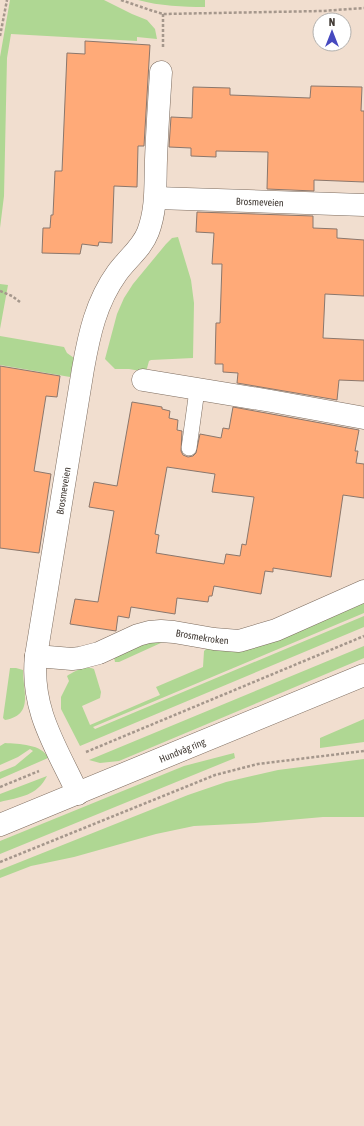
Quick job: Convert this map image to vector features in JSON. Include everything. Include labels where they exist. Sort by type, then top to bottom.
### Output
[{"type":"street","name":"Brosmeveien","points":[[78,794],[44,724],[35,684],[36,656],[91,326],[103,295],[116,274],[139,247],[147,235],[152,221],[156,198],[156,160],[161,72]]},
{"type":"street","name":"Brosmeveien","points":[[156,198],[364,205]]},
{"type":"street","points":[[143,380],[197,390],[279,402],[364,418]]},
{"type":"street","name":"Brosmekroken","points":[[36,656],[72,659],[99,653],[138,635],[161,631],[239,642],[276,630],[364,591]]},
{"type":"street","name":"Hundvåg ring","points":[[0,825],[364,675]]},
{"type":"lane","points":[[188,448],[197,390]]},
{"type":"path","points":[[0,36],[7,0]]},
{"type":"path","points":[[121,0],[163,14],[322,11],[364,8]]},
{"type":"path","points":[[161,72],[163,14]]},
{"type":"path","points":[[0,291],[12,296],[20,302]]},
{"type":"path","points":[[0,787],[364,636]]},
{"type":"path","points":[[0,862],[215,775],[258,764],[364,751]]},
{"type":"green space","points":[[10,0],[104,0],[147,20],[155,29],[157,39],[137,37],[137,41],[11,34],[7,58],[4,196],[0,228],[0,57]]},
{"type":"green space","points":[[138,0],[205,0],[205,7],[172,6]]},
{"type":"green space","points":[[178,237],[191,280],[194,303],[193,358],[151,360],[149,361],[146,372],[129,369],[115,369],[105,359],[117,314],[124,298],[133,284],[166,244],[172,238]]},
{"type":"green space","points":[[0,284],[8,285],[0,329]]},
{"type":"green space","points":[[0,336],[64,347],[67,353],[74,358],[70,377],[0,365]]},
{"type":"green space","points":[[364,599],[364,613],[93,727],[95,729],[364,616],[364,627],[80,746],[61,709],[61,697],[69,681],[67,676],[80,669],[94,669],[101,692],[100,698],[82,706],[90,725],[160,695],[156,687],[203,667],[204,651],[207,648]]},
{"type":"green space","points":[[148,641],[163,642],[119,662],[115,662],[114,657]]},
{"type":"green space","points":[[364,646],[364,658],[119,761],[100,763],[89,760]]},
{"type":"green space","points":[[10,668],[23,670],[25,701],[20,713],[5,720],[3,718]]},
{"type":"green space","points":[[364,719],[364,742],[320,748],[320,738]]},
{"type":"green space","points":[[5,743],[23,744],[36,747],[45,753],[48,758],[0,779],[0,772],[15,766],[33,751],[30,749],[18,757],[0,765],[0,746]]},
{"type":"green space","points":[[234,753],[235,758],[0,854],[0,841],[184,766]]},
{"type":"green space","points":[[364,759],[364,817],[323,817],[255,823],[194,826],[156,834],[74,857],[31,866],[0,878],[0,870],[188,795],[226,782],[278,770]]},
{"type":"green space","points":[[47,776],[43,783],[33,792],[21,797],[0,802],[0,794]]},
{"type":"building","points":[[85,41],[150,45],[144,146],[138,146],[137,187],[114,186],[112,243],[99,242],[98,246],[82,244],[80,254],[42,253],[43,228],[50,228],[51,215],[53,215],[55,171],[62,171],[67,53],[85,54]]},
{"type":"building","points":[[311,86],[362,87],[361,111],[364,111],[364,182],[314,180],[314,191],[267,189],[268,152],[216,151],[216,157],[191,156],[191,148],[169,147],[171,117],[192,118],[193,87],[230,88],[230,95],[310,98]]},
{"type":"building","points":[[197,212],[313,216],[313,228],[337,229],[337,238],[364,240],[364,296],[325,294],[323,338],[364,340],[364,381],[339,380],[337,400],[237,383],[238,373],[223,372],[223,364],[215,364],[216,323],[220,323],[222,264],[212,264],[214,233],[196,232]]},
{"type":"building","points":[[0,366],[60,376],[57,397],[46,396],[34,471],[51,474],[39,553],[0,548]]},
{"type":"building","points":[[132,402],[162,407],[162,409],[170,411],[169,418],[178,420],[177,430],[182,431],[181,451],[183,455],[188,457],[193,456],[196,453],[200,434],[221,438],[223,428],[229,429],[233,407],[359,430],[355,451],[358,451],[356,463],[364,464],[364,498],[343,495],[331,577],[273,568],[273,572],[265,571],[261,594],[214,586],[212,596],[209,596],[208,602],[177,598],[175,614],[131,607],[129,618],[118,616],[116,631],[70,624],[75,599],[98,602],[114,511],[89,507],[94,482],[117,486]],"holes":[[[167,467],[215,474],[212,492],[254,497],[246,545],[242,544],[240,556],[226,554],[224,564],[156,553],[159,535],[155,534]]]}]
